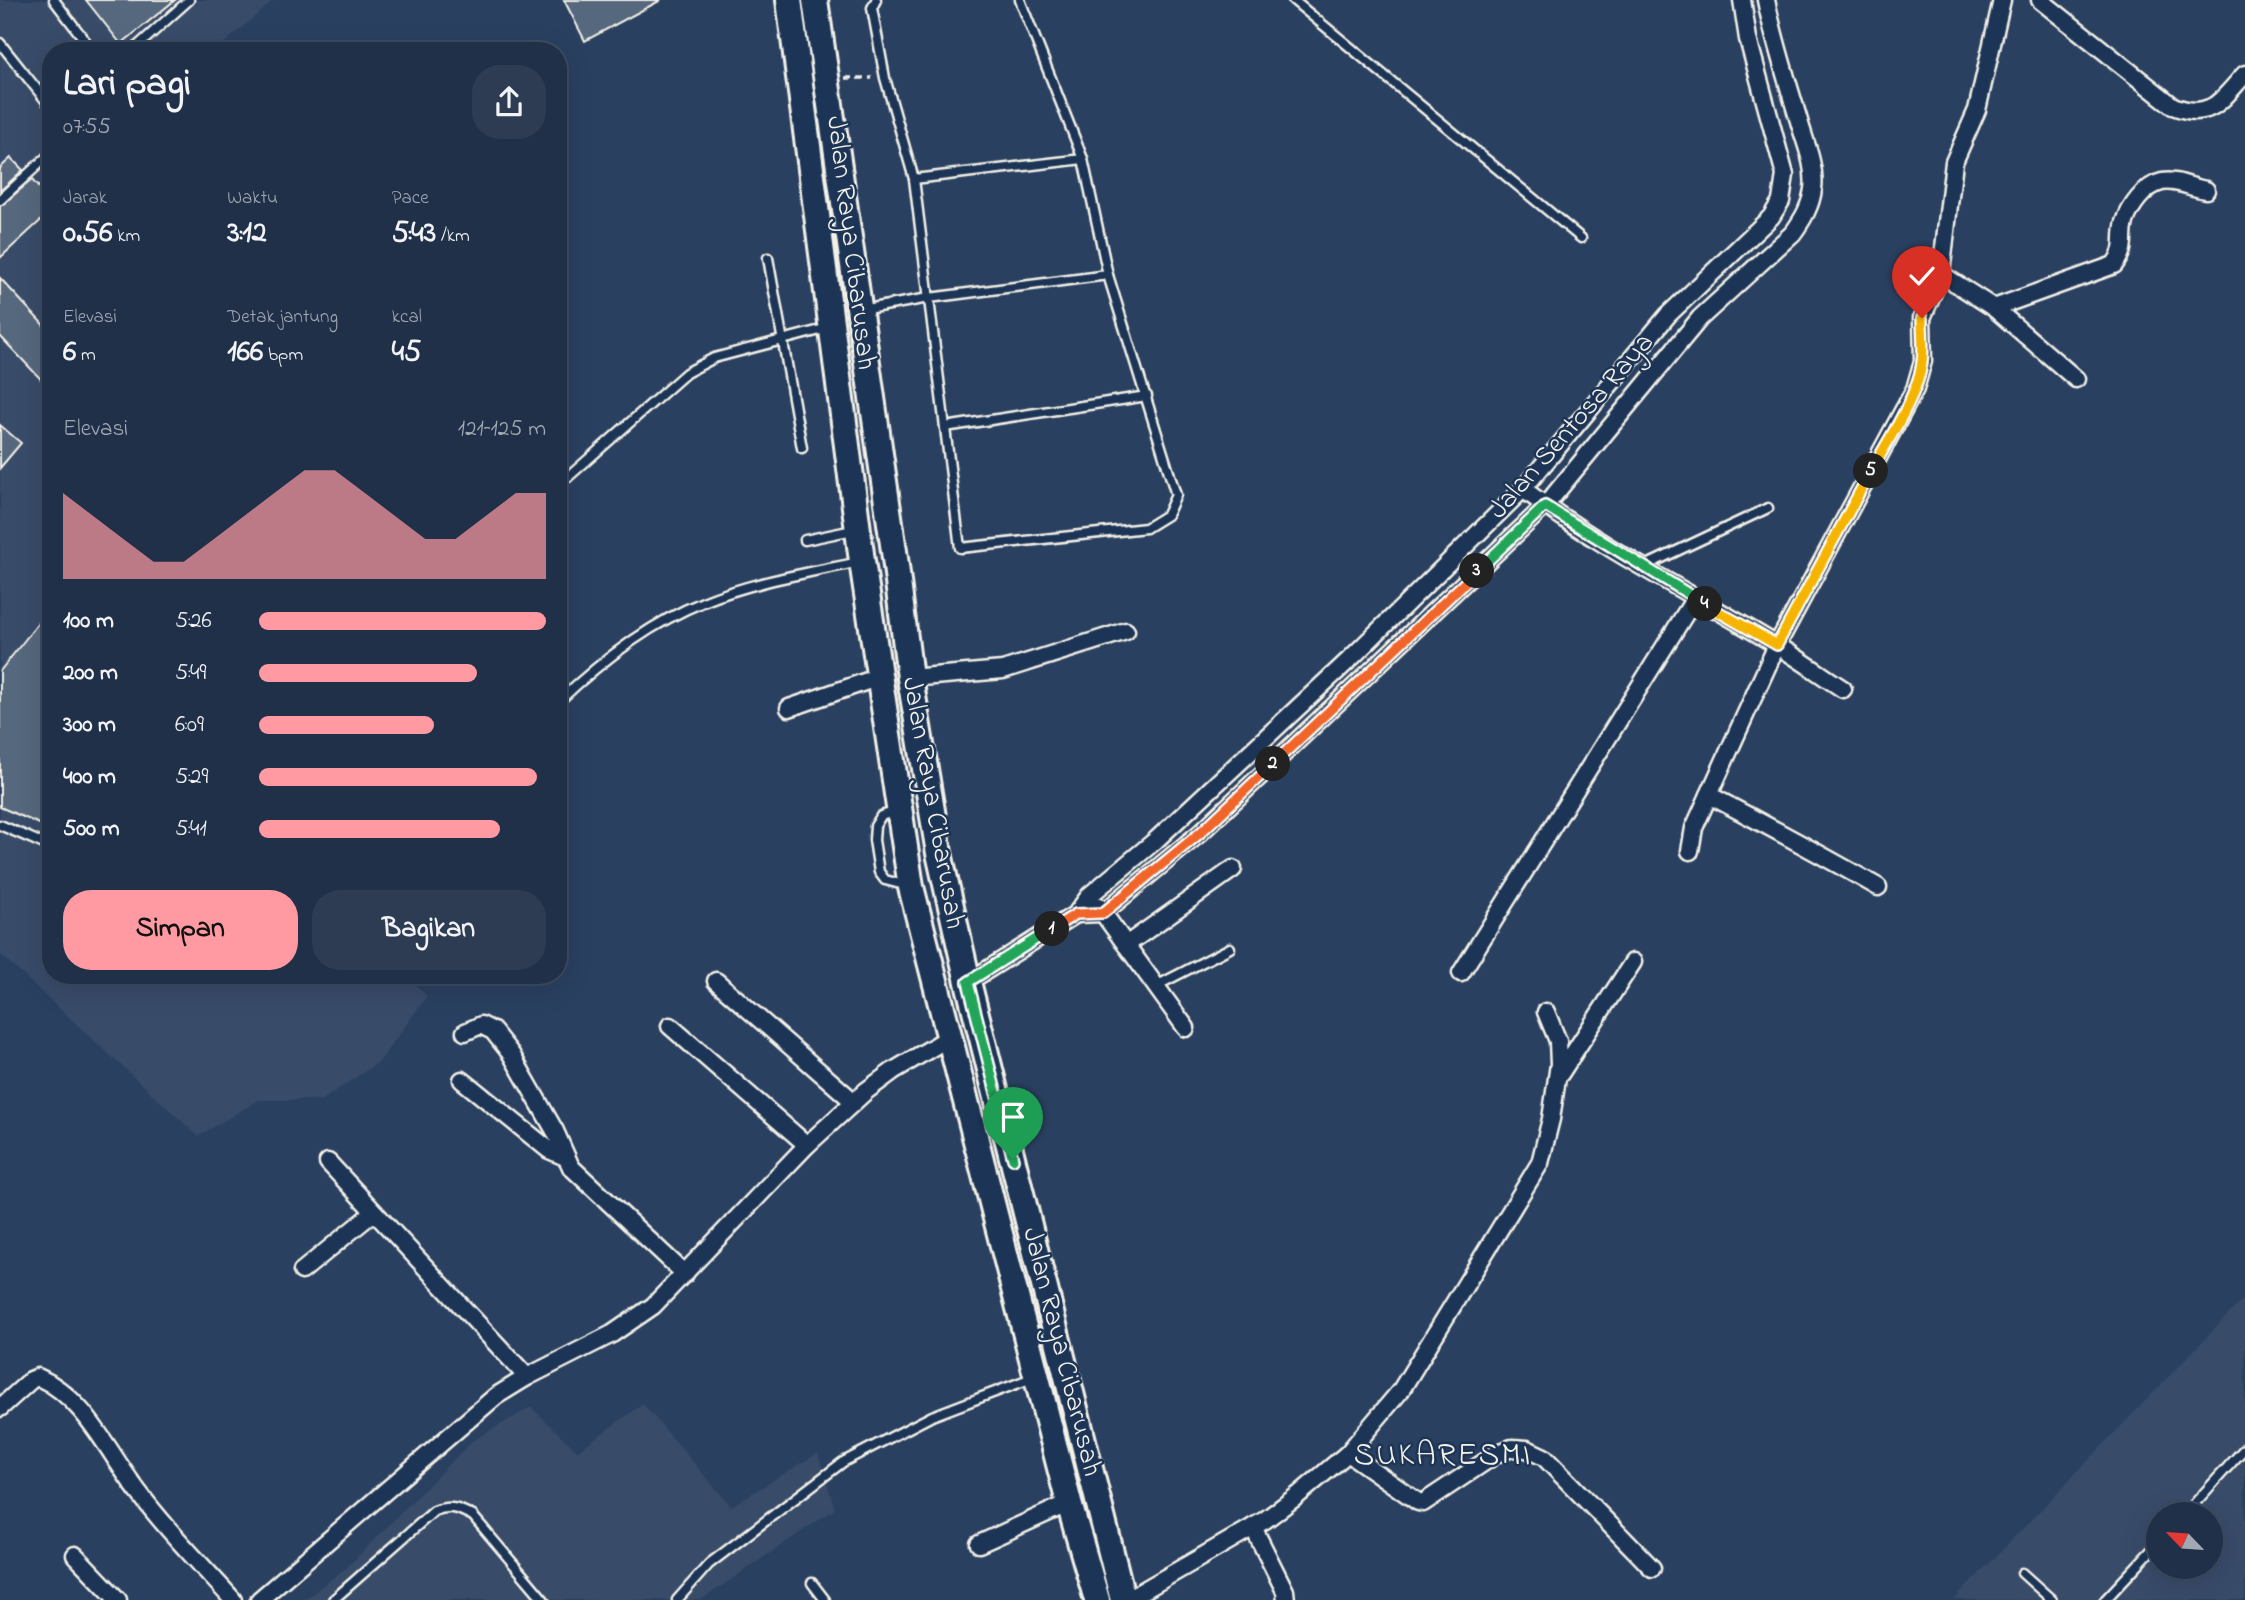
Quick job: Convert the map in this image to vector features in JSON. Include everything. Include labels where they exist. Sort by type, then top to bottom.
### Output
[{"type":"main road","name":"Jalan Raya Cibarusah","points":[[789,0],[857,529],[911,887],[1069,1503],[1097,1600]]},
{"type":"main road","name":"Jalan Raya Cibarusah","points":[[815,0],[910,678],[939,853],[968,982],[1123,1600]]},
{"type":"street","name":"Jalan Sentosa Raya","points":[[968,982],[1076,914],[1090,895],[1156,840],[1329,679],[1523,489],[1668,315],[1771,217],[1781,201],[1785,175],[1748,39],[1742,0]]},
{"type":"street","name":"Jalan Sentosa Raya","points":[[1103,913],[1200,833],[1545,506],[1700,318],[1793,233],[1810,204],[1814,180],[1772,31],[1766,0]]},
{"type":"street","points":[[1689,851],[1694,828],[1777,645],[1841,523],[1910,401],[1923,361],[1922,318],[1941,274],[1954,162],[1977,110],[2003,0]]},
{"type":"street","points":[[2040,0],[2173,106],[2189,112],[2210,110],[2245,74]]},
{"type":"street","points":[[1994,308],[2114,265],[2124,245],[2124,224],[2136,201],[2147,190],[2161,182],[2206,190]]},
{"type":"street","points":[[1941,274],[1994,308],[2076,379]]},
{"type":"street","points":[[1523,489],[1545,506],[1777,645],[1843,689]]},
{"type":"street","points":[[1461,973],[1695,598]]},
{"type":"street","points":[[910,678],[1003,670],[1126,631]]},
{"type":"street","points":[[789,708],[879,677]]},
{"type":"street","points":[[1709,795],[1787,835],[1878,887]]},
{"type":"street","points":[[1126,945],[1233,870]]},
{"type":"street","points":[[1090,895],[1186,1028]]},
{"type":"street","points":[[1076,914],[1103,913]]},
{"type":"street","points":[[1558,1076],[1633,962]]},
{"type":"street","points":[[716,981],[854,1102]]},
{"type":"street","points":[[1123,1600],[1253,1527],[1297,1496],[1348,1453],[1401,1390],[1540,1163],[1558,1076],[1558,1041],[1546,1012]]},
{"type":"street","points":[[465,1032],[481,1025],[493,1031],[511,1054],[555,1131],[565,1157],[578,1175],[685,1274]]},
{"type":"street","points":[[670,1026],[807,1145]]},
{"type":"street","points":[[260,1600],[496,1396],[527,1377],[612,1334],[653,1306],[807,1145],[854,1102],[893,1071],[950,1037]]},
{"type":"street","points":[[462,1080],[549,1150],[565,1157]]},
{"type":"street","points":[[328,1162],[527,1377]]},
{"type":"street","points":[[302,1271],[374,1212]]},
{"type":"street","points":[[0,1408],[31,1380],[38,1377],[56,1385],[68,1395],[104,1442],[141,1497],[233,1600]]},
{"type":"street","points":[[1348,1453],[1423,1503],[1498,1453],[1512,1448],[1536,1452],[1592,1505],[1652,1569]]},
{"type":"street","points":[[979,1544],[1069,1503]]},
{"type":"street","points":[[1253,1527],[1285,1591],[1286,1600]]},
{"type":"street","points":[[75,1555],[118,1600]]},
{"type":"lane","points":[[54,0],[86,42]]},
{"type":"lane","points":[[142,42],[189,0]]},
{"type":"lane","points":[[876,0],[872,8],[885,78],[914,179],[960,548],[1146,528],[1167,515],[1176,495],[1108,275],[1083,159],[1020,0]]},
{"type":"lane","points":[[1293,0],[1581,237]]},
{"type":"lane","points":[[0,43],[42,96]]},
{"type":"lane","points":[[914,179],[1083,159]]},
{"type":"lane","points":[[0,200],[42,161]]},
{"type":"lane","points":[[768,258],[802,448]]},
{"type":"lane","points":[[859,310],[929,298],[1108,275]]},
{"type":"lane","points":[[567,478],[686,373],[714,358],[831,327]]},
{"type":"lane","points":[[945,427],[1147,396]]},
{"type":"lane","points":[[1643,567],[1768,508]]},
{"type":"lane","points":[[805,540],[857,529]]},
{"type":"lane","points":[[567,694],[619,650],[678,613],[704,601],[769,582],[862,561]]},
{"type":"lane","points":[[0,825],[42,843]]},
{"type":"lane","points":[[1156,986],[1230,948]]},
{"type":"lane","points":[[677,1600],[709,1563],[843,1462],[932,1416],[1037,1376]]},
{"type":"lane","points":[[2196,1502],[2245,1448]]},
{"type":"lane","points":[[333,1600],[434,1511],[446,1507],[457,1508],[473,1516],[544,1600]]},
{"type":"lane","points":[[2105,1600],[2146,1556]]},
{"type":"lane","points":[[2022,1573],[2052,1600]]},
{"type":"lane","points":[[812,1583],[825,1600]]},
{"type":"path","points":[[825,78],[885,78]]},
{"type":"shaded area","points":[[0,0],[274,0],[225,42],[42,42],[42,984],[415,984],[427,996],[379,1062],[322,1100],[259,1100],[198,1136],[0,954]]},
{"type":"shaded area","points":[[2245,1297],[2245,1600],[1954,1600]]},
{"type":"shaded area","points":[[643,1404],[731,1506],[818,1453],[835,1509],[701,1600],[304,1600],[347,1567],[472,1441],[531,1407],[577,1451]]},
{"type":"building","points":[[86,0],[175,0],[123,42],[119,42]]},
{"type":"building","points":[[564,0],[661,0],[585,41]]},
{"type":"building","points":[[11,158],[23,170],[0,191],[0,168]]},
{"type":"building","points":[[32,180],[38,187],[42,184],[42,219],[0,258],[0,206]]},
{"type":"building","points":[[0,278],[42,323],[42,380],[0,336]]},
{"type":"building","points":[[0,425],[21,443],[0,468]]},
{"type":"building","points":[[42,618],[42,825],[0,807],[0,671]]},
{"type":"district","name":"SUKARESMI","points":[[1443,1456]]},
{"type":"route","points":[[1013,1159],[968,982],[1076,914],[1103,913],[1200,833],[1545,506],[1777,645],[1910,401],[1923,361],[1922,318]]}]
